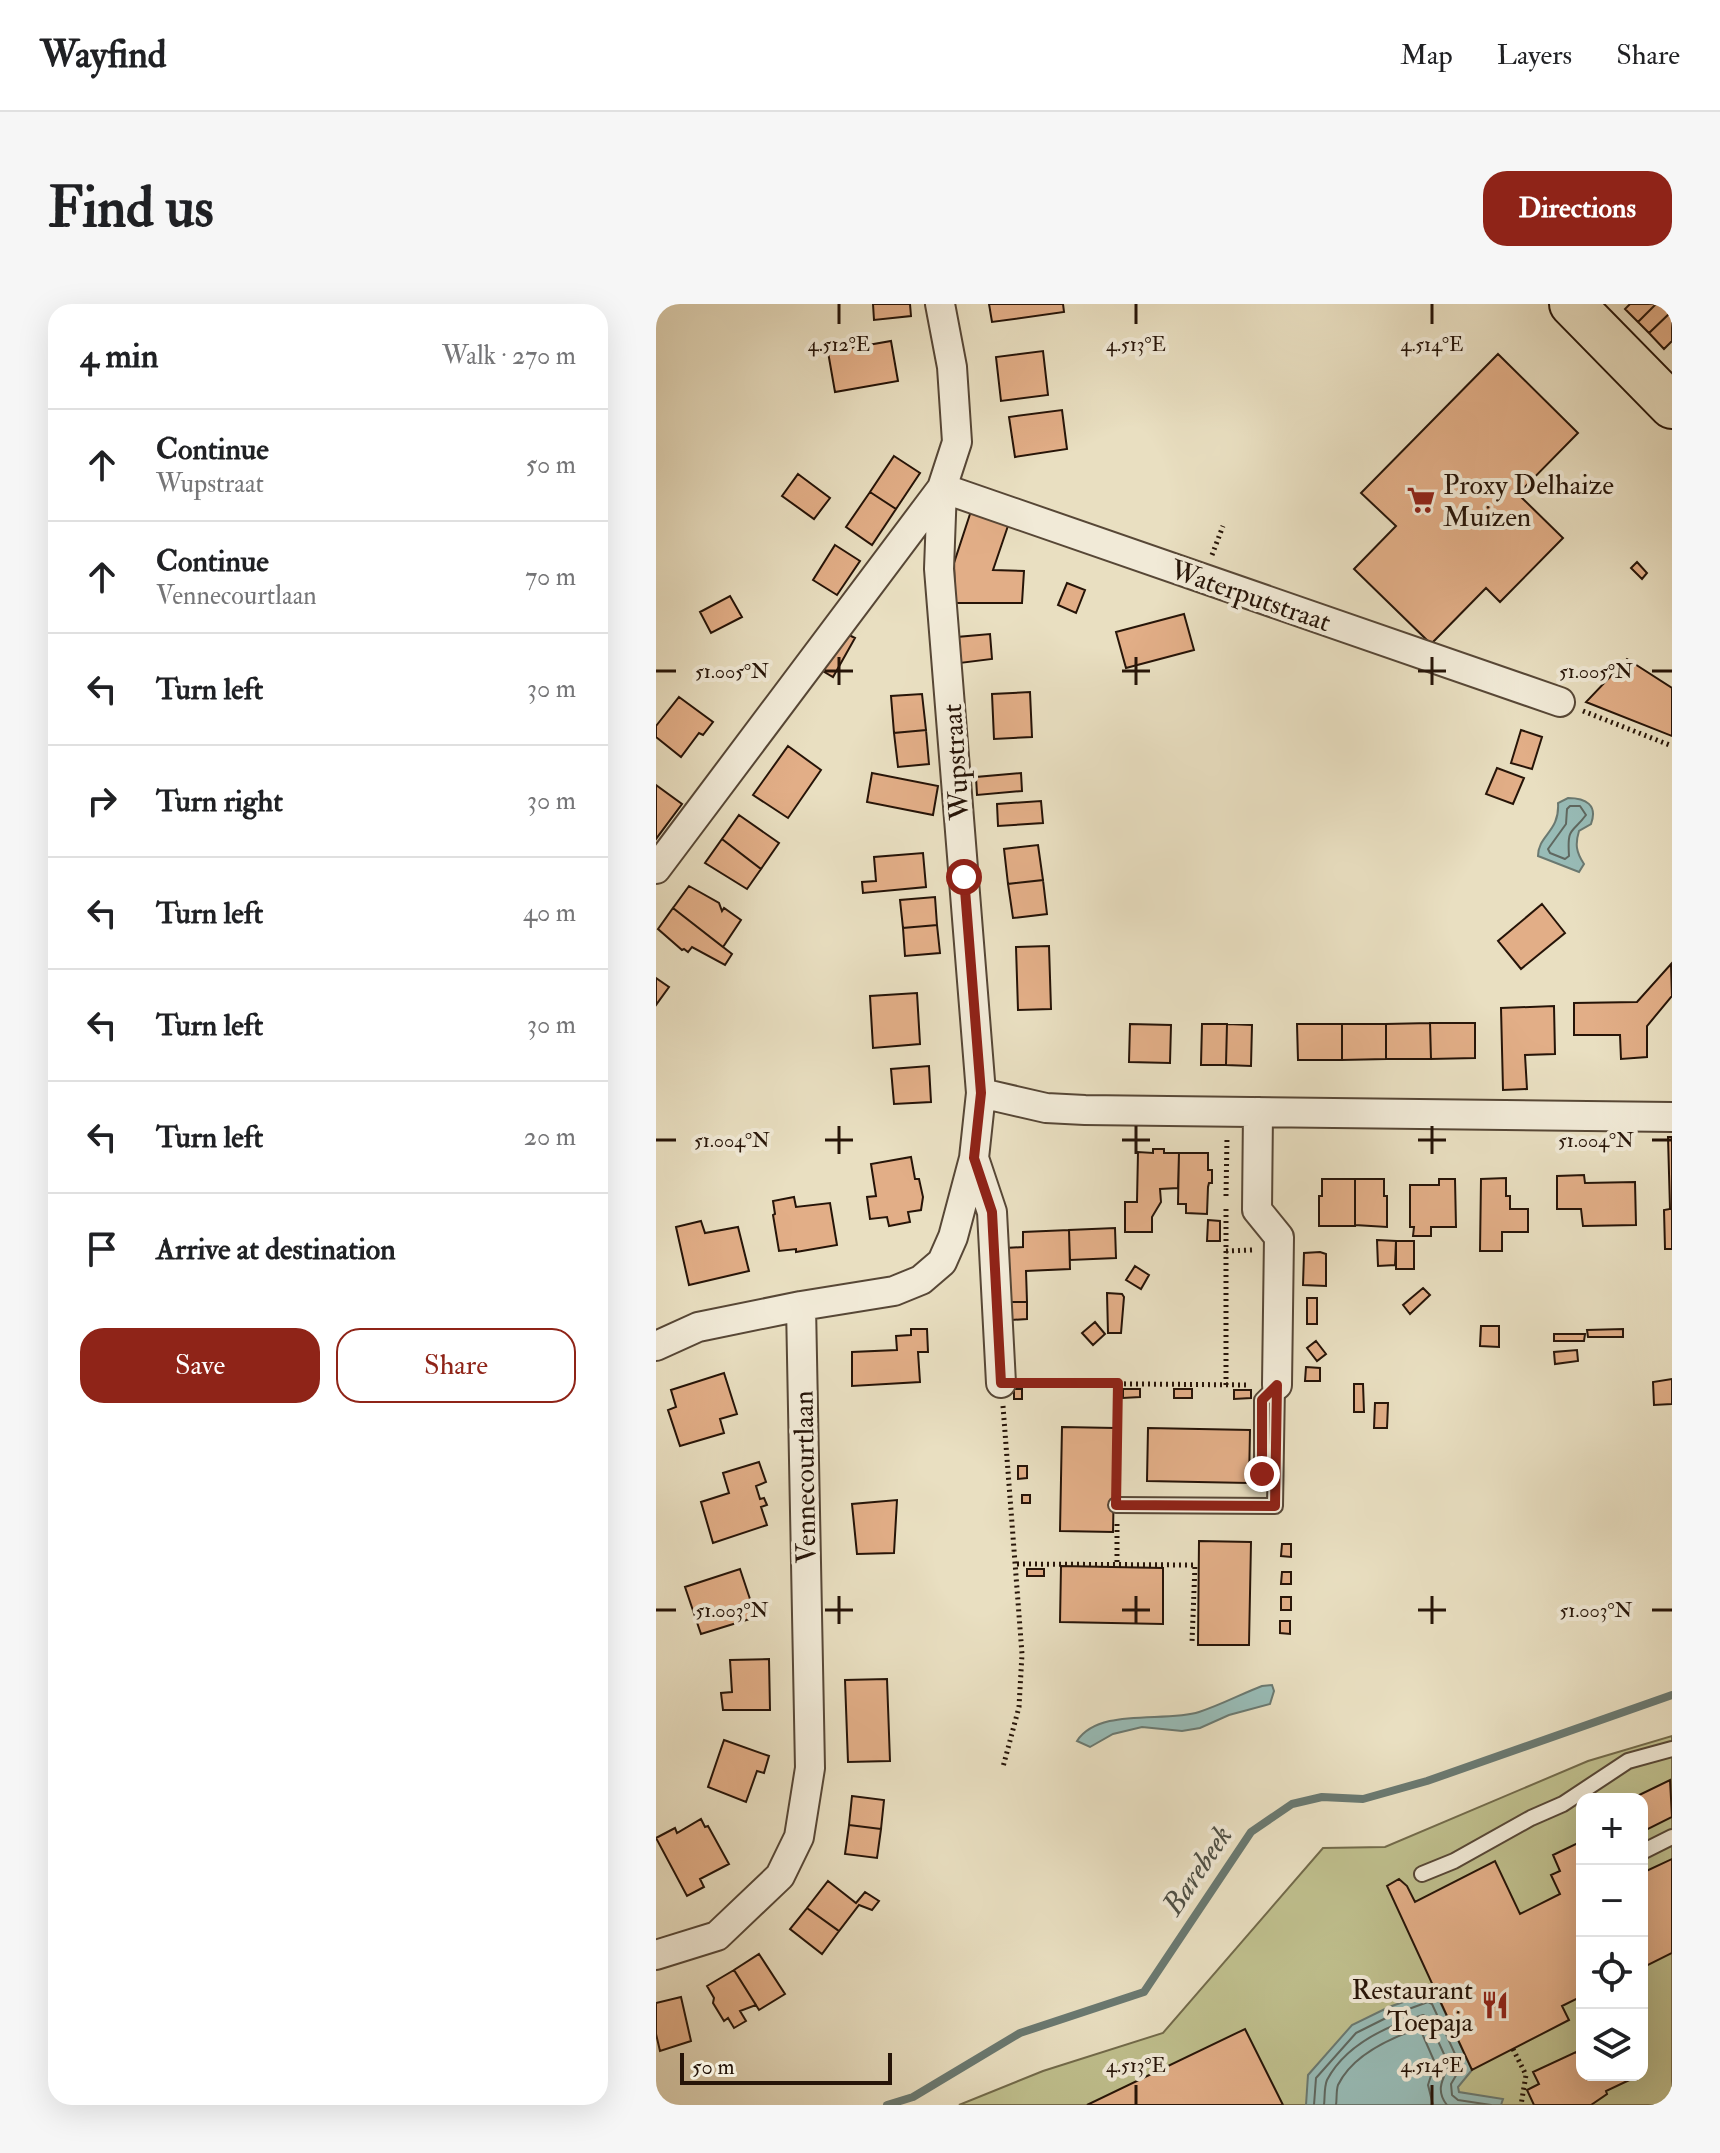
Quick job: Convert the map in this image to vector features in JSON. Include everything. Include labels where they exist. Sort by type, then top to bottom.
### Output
[{"type":"main road","points":[[1572,304],[1672,406]]},
{"type":"street","points":[[656,869],[942,488],[957,442],[952,367],[940,304]]},
{"type":"street","name":"Waterputstraat","points":[[942,488],[1560,702]]},
{"type":"street","name":"Wupstraat","points":[[942,488],[939,569],[981,1093]]},
{"type":"street","points":[[656,1346],[698,1327],[894,1291],[921,1280],[942,1262],[953,1237],[974,1158],[981,1093],[1046,1108],[1672,1117]]},
{"type":"street","points":[[1258,1112],[1257,1210],[1279,1237],[1277,1385]]},
{"type":"street","points":[[974,1158],[992,1212],[1001,1383]]},
{"type":"street","name":"Vennecourtlaan","points":[[656,1955],[717,1936],[780,1876],[799,1837],[810,1768],[801,1306]]},
{"type":"lane","points":[[1262,1474],[1262,1400],[1277,1385]]},
{"type":"lane","points":[[1116,1505],[1275,1506],[1277,1385]]},
{"type":"lane","points":[[1422,1874],[1454,1861],[1531,1818],[1563,1804],[1628,1761],[1672,1749]]},
{"type":"lane","points":[[1648,1849],[1672,1837]]},
{"type":"path","points":[[1560,702],[1672,746]]},
{"type":"path","points":[[1003,1767],[1019,1707],[1022,1654],[1001,1383],[1226,1385],[1227,1112]]},
{"type":"path","points":[[1117,1563],[1118,1383]]},
{"type":"path","points":[[1017,1564],[1195,1565],[1192,1642]]},
{"type":"path","points":[[1513,2049],[1526,2075],[1521,2105]]},
{"type":"green space","points":[[1672,1736],[1672,2105],[959,2105],[1043,2071],[1163,2033],[1323,1848],[1385,1847],[1588,1761]]},
{"type":"water","points":[[1568,798],[1585,801],[1593,812],[1591,824],[1579,831],[1578,852],[1584,864],[1579,872],[1538,856],[1541,843],[1556,821],[1558,803]]},
{"type":"water","points":[[1272,1685],[1274,1691],[1270,1704],[1229,1715],[1200,1728],[1182,1731],[1142,1727],[1113,1734],[1090,1747],[1077,1741],[1087,1730],[1101,1724],[1199,1712],[1262,1686]]},
{"type":"water","points":[[1435,1991],[1472,2070],[1458,2087],[1459,2092],[1503,2099],[1501,2105],[1306,2105],[1308,2075],[1352,2025],[1389,2007]]},
{"type":"building","points":[[873,304],[910,304],[911,316],[874,320]]},
{"type":"building","points":[[989,304],[1063,304],[1064,312],[992,322]]},
{"type":"building","points":[[1630,304],[1656,304],[1638,322],[1625,309]]},
{"type":"building","points":[[1656,304],[1672,304],[1672,311],[1649,333],[1638,322]]},
{"type":"building","points":[[1672,311],[1672,341],[1664,349],[1649,333]]},
{"type":"building","points":[[891,341],[898,381],[835,392],[828,352]]},
{"type":"building","points":[[1043,351],[1048,395],[1001,401],[996,357]]},
{"type":"building","points":[[1498,354],[1578,433],[1518,494],[1563,538],[1500,602],[1486,588],[1431,644],[1354,569],[1396,526],[1361,493]]},
{"type":"building","points":[[1062,410],[1067,449],[1015,457],[1009,417]]},
{"type":"building","points":[[894,456],[920,473],[896,509],[870,492]]},
{"type":"building","points":[[798,474],[830,498],[814,519],[782,496]]},
{"type":"building","points":[[870,492],[896,509],[872,545],[846,527]]},
{"type":"building","points":[[972,508],[1010,520],[993,570],[1024,571],[1022,603],[955,603],[954,563]]},
{"type":"building","points":[[835,545],[860,561],[837,595],[813,580]]},
{"type":"building","points":[[1637,562],[1647,573],[1642,579],[1631,568]]},
{"type":"building","points":[[1067,583],[1085,590],[1076,613],[1058,605]]},
{"type":"building","points":[[730,596],[742,617],[711,633],[700,612]]},
{"type":"building","points":[[1184,614],[1194,650],[1126,668],[1116,632]]},
{"type":"building","points":[[843,632],[855,638],[833,677],[821,670]]},
{"type":"building","points":[[990,634],[992,659],[960,663],[957,637]]},
{"type":"building","points":[[1627,659],[1672,688],[1672,736],[1586,702]]},
{"type":"building","points":[[1030,692],[1032,737],[994,739],[992,694]]},
{"type":"building","points":[[922,694],[926,730],[894,733],[891,696]]},
{"type":"building","points":[[679,697],[713,722],[703,735],[699,733],[681,757],[656,737],[656,726]]},
{"type":"building","points":[[926,730],[929,764],[898,767],[894,733]]},
{"type":"building","points":[[1521,730],[1542,737],[1532,769],[1511,763]]},
{"type":"building","points":[[788,746],[821,770],[788,818],[753,795]]},
{"type":"building","points":[[1497,768],[1524,778],[1513,804],[1486,794]]},
{"type":"building","points":[[872,773],[938,786],[933,815],[867,802]]},
{"type":"building","points":[[1021,773],[1022,791],[977,795],[976,777]]},
{"type":"building","points":[[656,785],[682,804],[656,839]]},
{"type":"building","points":[[1041,801],[1043,823],[998,826],[997,804]]},
{"type":"building","points":[[739,815],[779,843],[761,869],[722,839]]},
{"type":"building","points":[[722,839],[761,869],[747,889],[705,863]]},
{"type":"building","points":[[1038,845],[1043,880],[1008,884],[1004,849]]},
{"type":"building","points":[[923,853],[926,887],[863,893],[862,882],[876,881],[874,857]]},
{"type":"building","points":[[1043,880],[1047,914],[1013,918],[1008,884]]},
{"type":"building","points":[[689,886],[719,903],[722,911],[724,908],[741,920],[723,947],[673,908]]},
{"type":"building","points":[[935,897],[937,925],[903,928],[900,900]]},
{"type":"building","points":[[1542,904],[1565,933],[1521,969],[1498,941]]},
{"type":"building","points":[[673,908],[732,954],[725,965],[692,947],[688,952],[682,950],[658,929]]},
{"type":"building","points":[[937,925],[940,953],[905,956],[903,928]]},
{"type":"building","points":[[1049,946],[1051,1009],[1018,1010],[1016,947]]},
{"type":"building","points":[[1671,964],[1672,996],[1647,1026],[1647,1057],[1621,1059],[1620,1035],[1574,1035],[1574,1003],[1637,1002]]},
{"type":"building","points":[[656,978],[669,987],[656,1005]]},
{"type":"building","points":[[917,993],[920,1044],[873,1048],[870,996]]},
{"type":"building","points":[[1554,1006],[1555,1054],[1525,1055],[1527,1089],[1503,1090],[1501,1008]]},
{"type":"building","points":[[1430,1023],[1431,1059],[1386,1059],[1386,1024]]},
{"type":"building","points":[[1430,1023],[1475,1023],[1475,1058],[1431,1059]]},
{"type":"building","points":[[1130,1024],[1171,1025],[1170,1063],[1129,1062]]},
{"type":"building","points":[[1202,1024],[1227,1024],[1226,1065],[1201,1065]]},
{"type":"building","points":[[1227,1024],[1252,1025],[1251,1066],[1226,1065]]},
{"type":"building","points":[[1297,1024],[1342,1024],[1342,1060],[1298,1060]]},
{"type":"building","points":[[1342,1024],[1386,1024],[1386,1059],[1342,1060]]},
{"type":"building","points":[[929,1066],[931,1102],[894,1104],[891,1069]]},
{"type":"building","points":[[1668,1137],[1672,1137],[1672,1249],[1665,1249],[1664,1210],[1670,1209]]},
{"type":"building","points":[[1153,1149],[1179,1153],[1178,1188],[1160,1189],[1161,1202],[1152,1217],[1152,1232],[1125,1232],[1125,1202],[1137,1202],[1138,1152],[1153,1153]]},
{"type":"building","points":[[1179,1153],[1208,1153],[1212,1183],[1208,1187],[1207,1214],[1186,1213],[1186,1204],[1178,1204]]},
{"type":"building","points":[[911,1157],[915,1179],[919,1179],[923,1197],[921,1210],[908,1212],[910,1222],[889,1226],[887,1217],[870,1219],[867,1197],[876,1196],[871,1164]]},
{"type":"building","points":[[1584,1175],[1585,1183],[1635,1182],[1636,1225],[1583,1226],[1581,1209],[1557,1209],[1557,1176]]},
{"type":"building","points":[[1506,1178],[1510,1209],[1528,1209],[1528,1232],[1502,1232],[1502,1251],[1480,1251],[1481,1179]]},
{"type":"building","points":[[1322,1179],[1355,1179],[1355,1226],[1319,1226]]},
{"type":"building","points":[[1355,1179],[1384,1179],[1387,1227],[1355,1225]]},
{"type":"building","points":[[1439,1179],[1455,1179],[1456,1227],[1431,1227],[1431,1236],[1413,1236],[1414,1227],[1410,1227],[1410,1185],[1439,1185]]},
{"type":"building","points":[[794,1197],[796,1207],[830,1203],[837,1245],[796,1252],[796,1249],[779,1251],[773,1201]]},
{"type":"building","points":[[1208,1220],[1220,1221],[1220,1241],[1207,1241]]},
{"type":"building","points":[[701,1221],[705,1233],[738,1227],[749,1271],[689,1285],[676,1227]]},
{"type":"building","points":[[1115,1228],[1116,1258],[1070,1260],[1069,1230]]},
{"type":"building","points":[[1069,1230],[1070,1269],[1026,1271],[1027,1302],[1008,1302],[1005,1248],[1023,1247],[1023,1232]]},
{"type":"building","points":[[1377,1240],[1396,1241],[1395,1265],[1378,1266]]},
{"type":"building","points":[[1396,1241],[1414,1241],[1414,1269],[1396,1269]]},
{"type":"building","points":[[1304,1253],[1326,1254],[1326,1286],[1303,1285]]},
{"type":"building","points":[[1135,1266],[1149,1275],[1141,1289],[1126,1280]]},
{"type":"building","points":[[1423,1288],[1430,1295],[1410,1314],[1403,1305]]},
{"type":"building","points":[[1107,1293],[1122,1294],[1124,1297],[1121,1333],[1108,1333]]},
{"type":"building","points":[[1307,1298],[1317,1298],[1317,1324],[1307,1324]]},
{"type":"building","points":[[1008,1302],[1027,1302],[1027,1319],[1011,1320]]},
{"type":"building","points":[[1095,1322],[1105,1334],[1093,1345],[1082,1333]]},
{"type":"building","points":[[1481,1326],[1499,1326],[1499,1347],[1480,1346]]},
{"type":"building","points":[[911,1329],[927,1329],[928,1352],[918,1352],[920,1382],[852,1386],[852,1352],[897,1350],[896,1336],[911,1335]]},
{"type":"building","points":[[1623,1329],[1623,1337],[1588,1337],[1587,1330]]},
{"type":"building","points":[[1554,1334],[1585,1334],[1584,1341],[1554,1341]]},
{"type":"building","points":[[1316,1341],[1326,1354],[1317,1361],[1307,1348]]},
{"type":"building","points":[[1577,1350],[1578,1361],[1555,1364],[1554,1352]]},
{"type":"building","points":[[1306,1367],[1320,1368],[1320,1381],[1305,1381]]},
{"type":"building","points":[[724,1373],[737,1414],[720,1419],[724,1433],[680,1446],[668,1410],[676,1407],[671,1390]]},
{"type":"building","points":[[1672,1379],[1672,1404],[1654,1405],[1653,1382]]},
{"type":"building","points":[[1354,1384],[1363,1384],[1364,1412],[1354,1412]]},
{"type":"building","points":[[1014,1389],[1022,1389],[1022,1399],[1014,1399]]},
{"type":"building","points":[[1123,1389],[1140,1389],[1140,1397],[1123,1398]]},
{"type":"building","points":[[1174,1389],[1192,1389],[1192,1398],[1174,1398]]},
{"type":"building","points":[[1234,1390],[1251,1390],[1251,1398],[1234,1399]]},
{"type":"building","points":[[1375,1403],[1388,1403],[1387,1428],[1374,1428]]},
{"type":"building","points":[[1062,1427],[1115,1428],[1113,1532],[1060,1531]]},
{"type":"building","points":[[1148,1428],[1250,1430],[1249,1483],[1147,1481]]},
{"type":"building","points":[[759,1462],[766,1482],[756,1486],[760,1499],[764,1498],[767,1505],[761,1507],[767,1525],[713,1543],[701,1502],[729,1493],[723,1473]]},
{"type":"building","points":[[1018,1466],[1027,1466],[1027,1478],[1018,1479]]},
{"type":"building","points":[[1022,1495],[1030,1495],[1030,1503],[1022,1503]]},
{"type":"building","points":[[897,1500],[894,1553],[857,1554],[852,1504]]},
{"type":"building","points":[[1199,1541],[1251,1542],[1249,1645],[1198,1645]]},
{"type":"building","points":[[1282,1544],[1291,1544],[1291,1557],[1281,1556]]},
{"type":"building","points":[[1061,1566],[1163,1568],[1163,1624],[1060,1622]]},
{"type":"building","points":[[740,1569],[756,1617],[701,1634],[685,1587]]},
{"type":"building","points":[[1027,1569],[1044,1569],[1044,1576],[1027,1576]]},
{"type":"building","points":[[1282,1572],[1291,1572],[1291,1584],[1281,1584]]},
{"type":"building","points":[[1281,1597],[1291,1597],[1291,1610],[1281,1610]]},
{"type":"building","points":[[1280,1621],[1290,1621],[1290,1634],[1280,1633]]},
{"type":"building","points":[[769,1659],[770,1710],[723,1710],[721,1693],[732,1692],[730,1660]]},
{"type":"building","points":[[887,1679],[890,1761],[848,1762],[845,1680]]},
{"type":"building","points":[[724,1740],[769,1756],[764,1773],[757,1771],[746,1802],[708,1787]]},
{"type":"building","points":[[1670,1780],[1672,1817],[1648,1829],[1648,1793],[1643,1793]]},
{"type":"building","points":[[852,1796],[884,1800],[881,1829],[849,1825]]},
{"type":"building","points":[[701,1819],[729,1864],[700,1879],[704,1887],[687,1896],[656,1838],[675,1828],[677,1833]]},
{"type":"building","points":[[849,1825],[881,1829],[877,1858],[845,1854]]},
{"type":"building","points":[[1576,1844],[1576,1999],[1562,2006],[1569,2020],[1472,2070],[1387,1886],[1399,1879],[1407,1886],[1415,1902],[1495,1861],[1520,1914],[1560,1894],[1551,1875],[1560,1871],[1553,1855]]},
{"type":"building","points":[[1672,1859],[1672,1953],[1648,1965],[1648,1937],[1648,1870]]},
{"type":"building","points":[[828,1881],[856,1903],[865,1892],[879,1901],[872,1910],[859,1905],[839,1931],[807,1908]]},
{"type":"building","points":[[807,1908],[839,1931],[822,1954],[790,1929]]},
{"type":"building","points":[[759,1954],[785,1994],[759,2010],[734,1970]]},
{"type":"building","points":[[734,1970],[756,2005],[740,2011],[746,2021],[734,2028],[728,2018],[724,2021],[707,1986]]},
{"type":"building","points":[[681,1997],[691,2041],[660,2051],[656,2034],[656,2003]]},
{"type":"building","points":[[1245,2029],[1283,2105],[1087,2105]]},
{"type":"building","points":[[1576,2052],[1576,2081],[1627,2081],[1606,2091],[1607,2094],[1591,2105],[1534,2105],[1527,2090],[1539,2084],[1533,2072]]},
{"type":"waterway","name":"Barebeek","points":[[887,2105],[913,2097],[1020,2033],[1144,1992],[1251,1832],[1292,1804],[1322,1797],[1363,1799],[1427,1781],[1672,1695]]},
{"type":"place","name":"Proxy Delhaize Muizen","points":[[1421,500]]},
{"type":"place","name":"Restaurant Toepaja","points":[[1495,2005]]},
{"type":"route","points":[[964,877],[981,1093],[974,1158],[992,1212],[1001,1383],[1118,1383],[1116,1505],[1275,1506],[1277,1385],[1262,1400],[1262,1474]]}]
